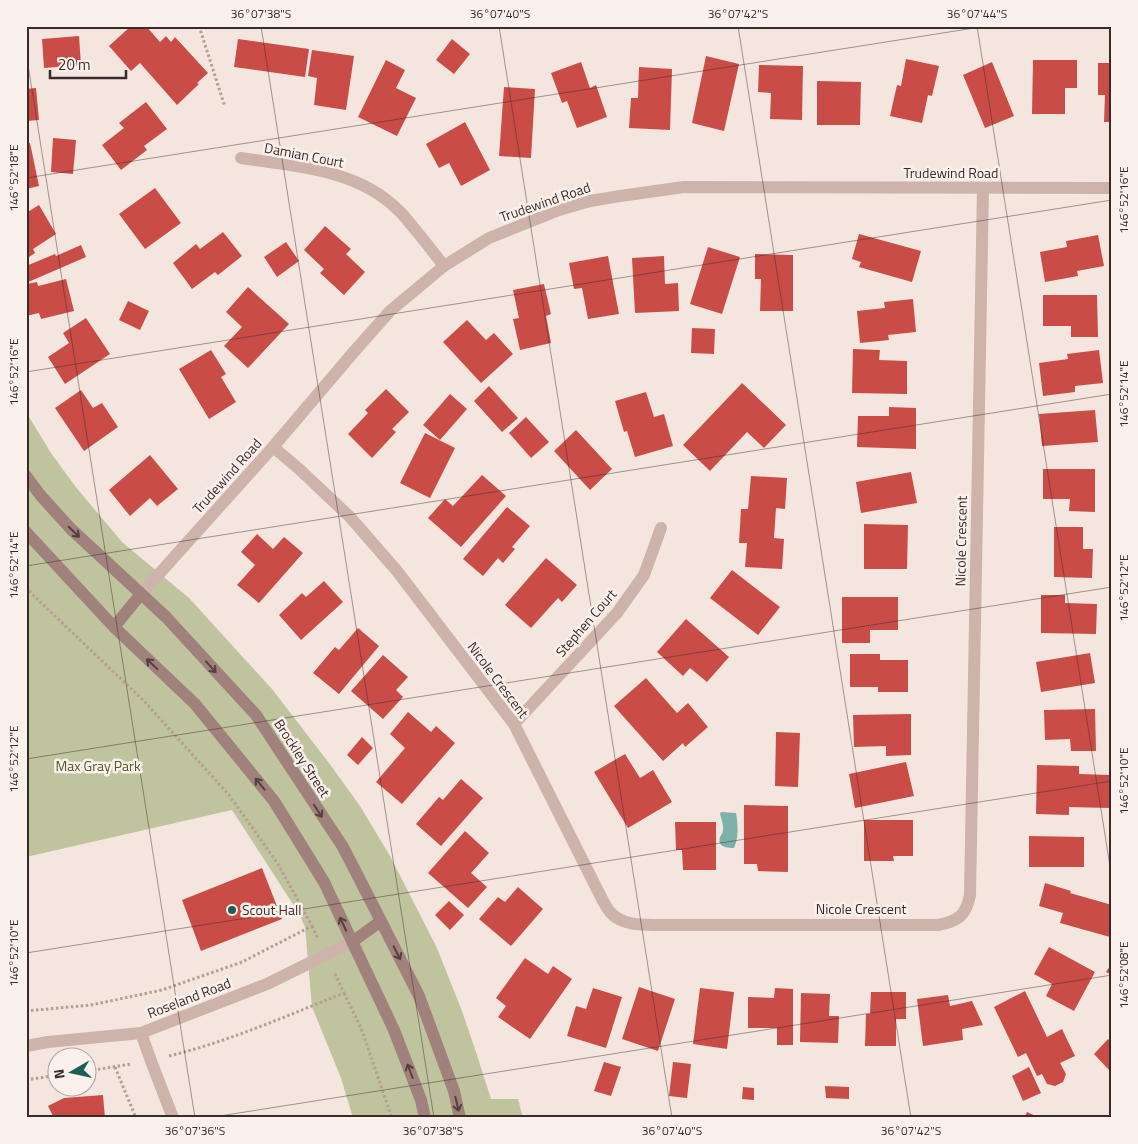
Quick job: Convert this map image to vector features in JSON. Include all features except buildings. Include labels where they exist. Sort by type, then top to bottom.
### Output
[{"type":"main road","name":"Brockley Street","points":[[26,476],[41,496],[71,529],[166,617],[256,715],[343,848],[419,996],[454,1091],[460,1118]]},
{"type":"main road","points":[[26,532],[114,627],[194,704],[274,800],[324,882],[394,1030],[421,1100],[425,1118]]},
{"type":"main road","points":[[114,627],[141,594]]},
{"type":"main road","points":[[352,942],[381,921]]},
{"type":"street","name":"Damian Court","points":[[241,158],[342,176],[367,187],[383,196],[399,210],[444,266]]},
{"type":"street","name":"Trudewind Road","points":[[141,594],[273,447],[390,311],[444,266],[489,238],[559,210],[590,201],[684,187],[1112,188]]},
{"type":"street","name":"Nicole Crescent","points":[[273,447],[350,517],[397,571],[514,724],[612,914],[633,924],[659,925],[938,925],[946,923],[961,917],[965,912],[970,895],[982,188]]},
{"type":"street","name":"Stephen Court","points":[[514,724],[617,613],[644,575],[661,528]]},
{"type":"street","name":"Roseland Road","points":[[26,1046],[48,1042],[141,1033],[267,984],[352,942]]},
{"type":"street","points":[[141,1033],[150,1061],[174,1118]]},
{"type":"path","points":[[200,26],[224,107]]},
{"type":"path","points":[[26,587],[144,701],[229,795],[278,864],[312,926],[361,1028],[392,1118]]},
{"type":"path","points":[[26,1011],[90,1005],[162,990],[242,962],[312,926]]},
{"type":"path","points":[[98,1069],[150,1061],[195,1050],[260,1028],[344,993]]},
{"type":"path","points":[[115,1066],[136,1118]]},
{"type":"path","points":[[26,1080],[48,1077]]},
{"type":"green space","name":"Max Gray Park","points":[[26,412],[51,453],[75,486],[122,542],[189,598],[272,689],[360,806],[390,856],[437,948],[462,1011],[491,1099],[518,1099],[523,1118],[353,1118],[341,1078],[312,1007],[305,927],[298,912],[232,810],[26,857]]},
{"type":"water","points":[[720,813],[736,813],[738,831],[734,848],[721,845],[719,840],[723,832]]},
{"type":"place","name":"Scout Hall","points":[[232,910]]}]
